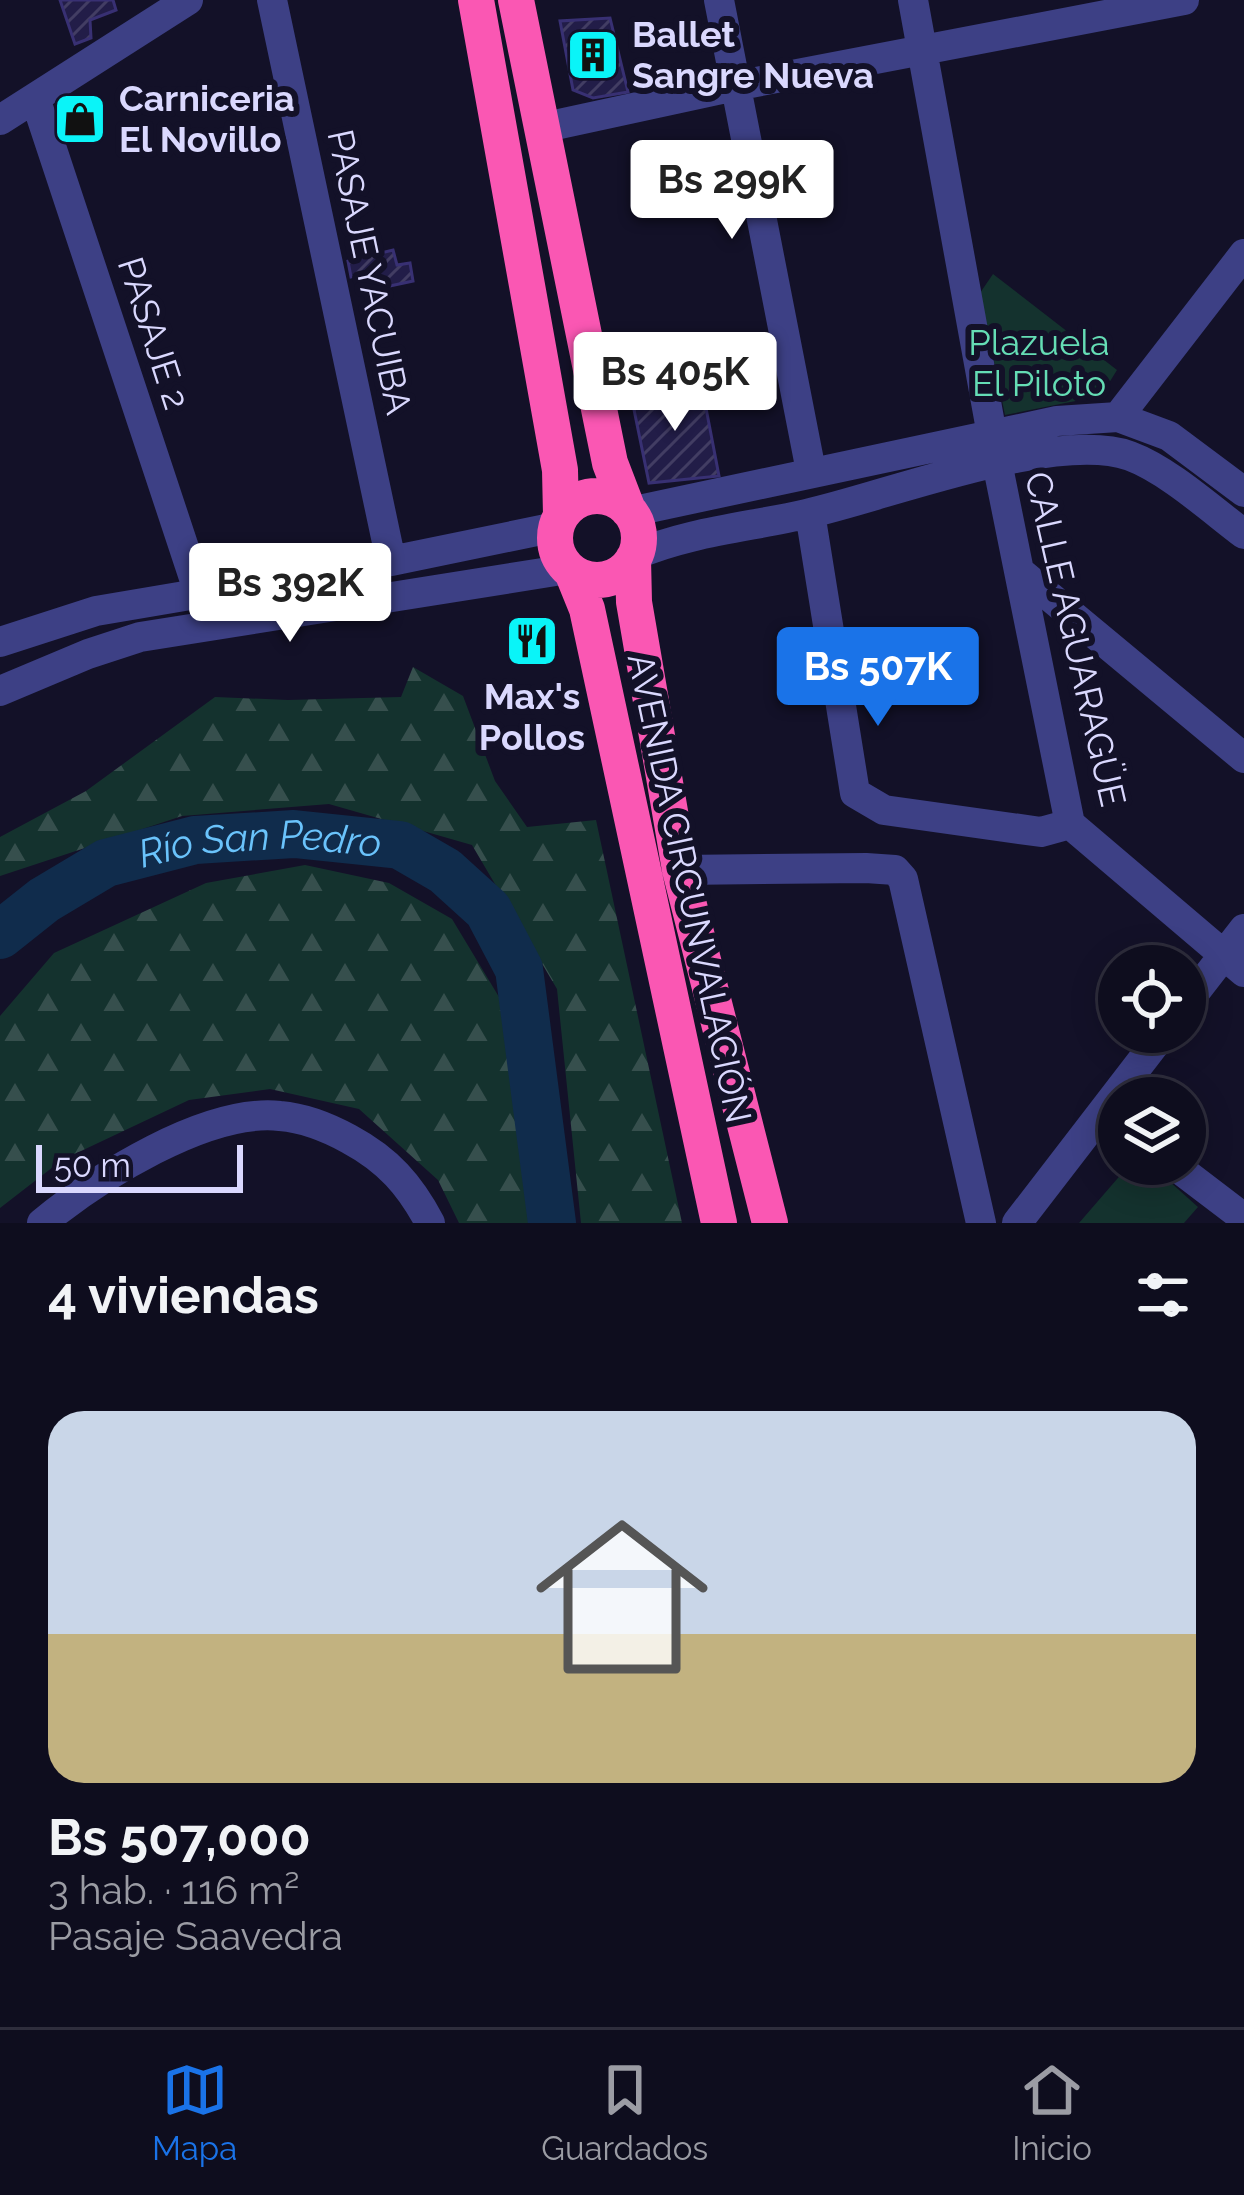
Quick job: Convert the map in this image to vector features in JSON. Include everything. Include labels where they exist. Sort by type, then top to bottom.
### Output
[{"type":"highway","points":[[476,0],[560,470],[557,554],[582,578],[605,579],[634,557],[639,533],[610,463],[516,0]]},
{"type":"highway","points":[[558,521],[586,497],[616,501],[629,511]]},
{"type":"highway","name":"AVENIDA CIRCUNVALACIÓN","points":[[634,557],[634,602],[680,869],[770,1223]]},
{"type":"highway","name":"AVENIDA CIRCUNVALACIÓN","points":[[570,570],[587,609],[719,1223]]},
{"type":"street","points":[[0,120],[188,0]]},
{"type":"street","name":"PASAJE YACUIBA","points":[[272,0],[391,561]]},
{"type":"street","points":[[719,0],[811,471]]},
{"type":"street","name":"CALLE AGUARAGÜE","points":[[913,0],[994,448],[1070,824],[1234,963]]},
{"type":"street","points":[[541,128],[1121,6],[1184,0]]},
{"type":"street","name":"PASAJE 2","points":[[34,98],[199,593]]},
{"type":"street","points":[[1118,416],[1244,254]]},
{"type":"street","points":[[634,557],[659,545],[810,514],[1058,421],[1118,416],[1169,436],[1244,492]]},
{"type":"street","points":[[629,511],[811,471],[994,448],[1089,449],[1131,456],[1244,534]]},
{"type":"street","points":[[810,514],[855,793],[884,810],[1041,832],[1070,824]]},
{"type":"street","points":[[0,642],[96,611],[391,561],[558,521]]},
{"type":"street","points":[[2,685],[140,638],[570,570]]},
{"type":"street","points":[[1019,571],[1244,758]]},
{"type":"street","points":[[680,869],[866,868],[895,870],[903,879],[981,1223]]},
{"type":"street","points":[[1206,987],[1234,963],[1244,929]]},
{"type":"street","points":[[42,1223],[67,1203],[183,1135],[230,1121],[278,1115],[329,1128],[379,1156],[412,1188],[430,1223]]},
{"type":"street","points":[[1017,1223],[1098,1132]]},
{"type":"street","points":[[1201,1185],[1244,1218]]},
{"type":"green space","name":"Plazuela El Piloto","points":[[993,274],[1117,370],[1101,396],[1005,415],[980,293]]},
{"type":"green space","points":[[413,667],[463,696],[495,781],[527,827],[596,820],[682,1223],[581,1223],[557,989],[472,845],[329,804],[182,816],[0,876],[0,837],[86,791],[215,697],[401,697]]},
{"type":"green space","points":[[305,865],[389,883],[452,919],[499,997],[530,1223],[459,1223],[438,1180],[359,1109],[270,1089],[189,1100],[62,1160],[0,1208],[0,1016],[54,953],[206,883]]},
{"type":"green space","points":[[1112,1185],[1173,1185],[1198,1207],[1184,1223],[1079,1223]]},
{"type":"building","points":[[60,0],[113,0],[116,10],[90,20],[91,38],[75,44]]},
{"type":"building","name":"Ballet Sangre Nueva","points":[[610,18],[628,92],[593,98],[573,90],[560,21]]},
{"type":"building","points":[[393,250],[397,265],[410,263],[413,281],[362,292],[359,275],[351,277],[348,261]]},
{"type":"building","points":[[701,382],[719,476],[649,483],[631,395]]},
{"type":"waterway","name":"Río San Pedro","points":[[0,935],[44,900],[106,863],[195,840],[294,834],[400,845],[445,871],[488,910],[519,969],[552,1223]]},
{"type":"place","name":"Ballet Sangre Nueva","points":[[593,55]]},
{"type":"place","name":"Carniceria El Novillo","points":[[80,119]]},
{"type":"place","name":"Max's Pollos","points":[[532,641]]}]
